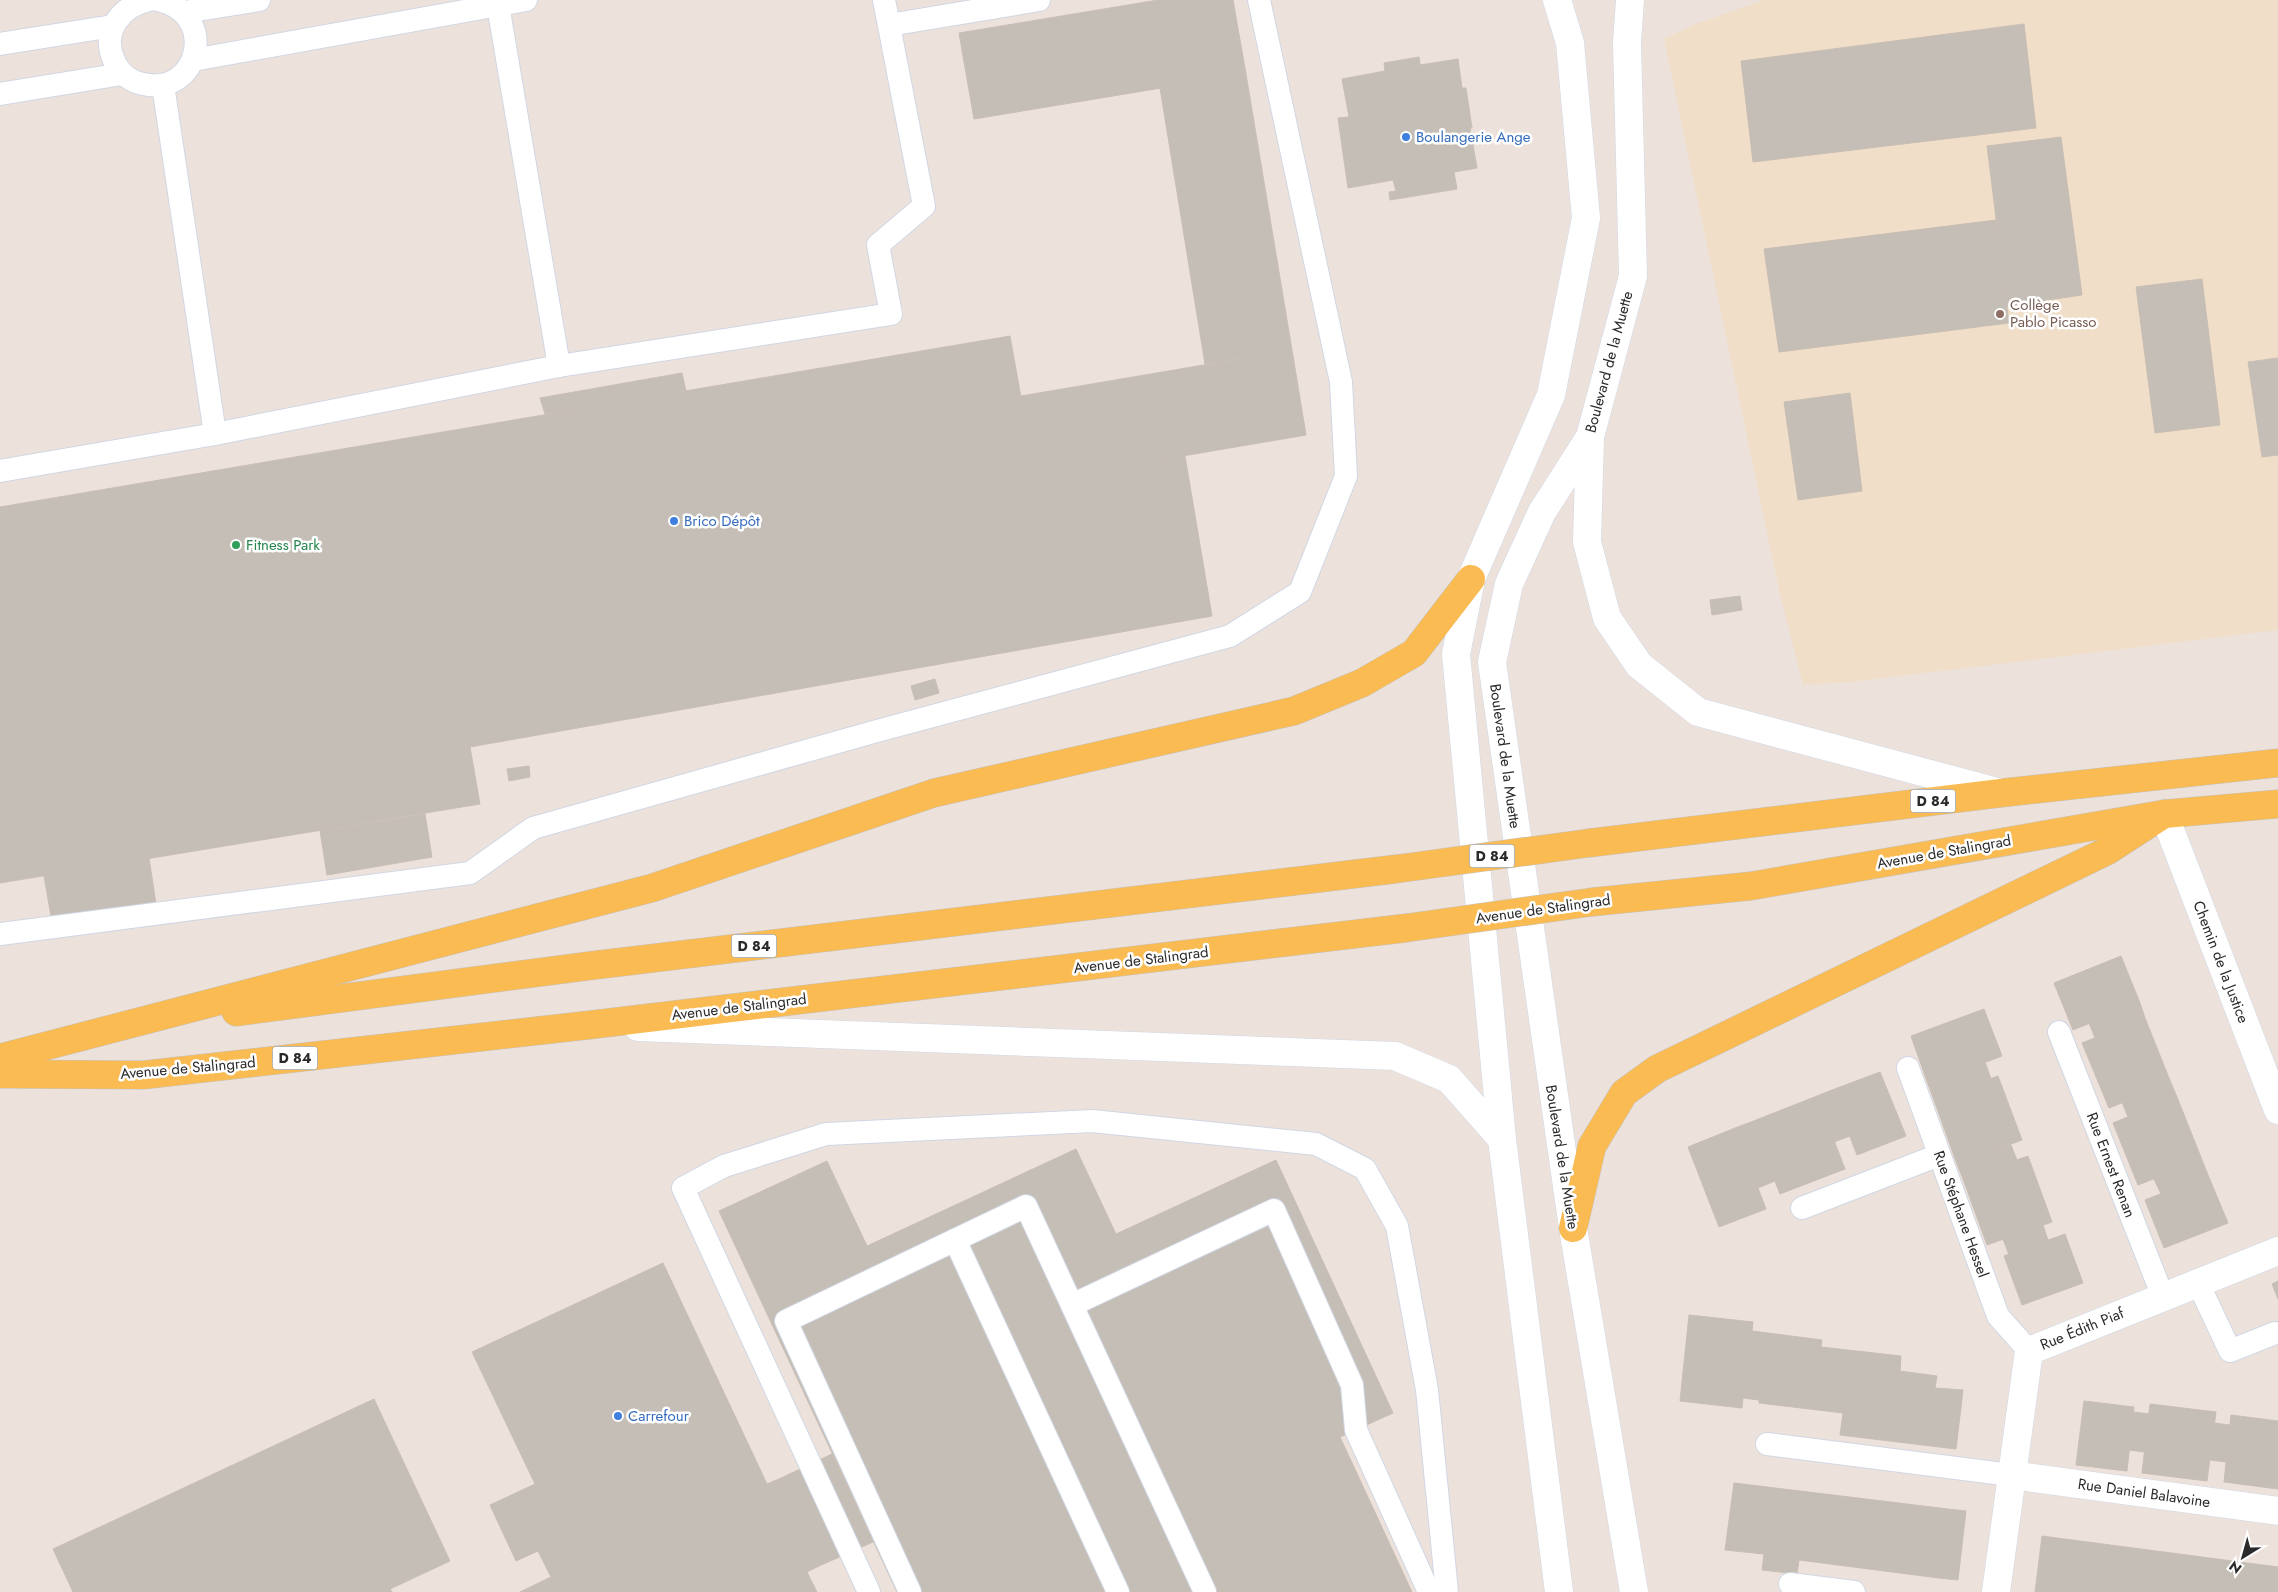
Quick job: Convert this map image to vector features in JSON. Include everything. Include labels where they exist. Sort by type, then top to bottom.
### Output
[{"type":"main road","points":[[1557,0],[1570,44],[1586,218],[1551,396],[1471,579],[1456,654],[1502,1139],[1559,1592]]},
{"type":"main road","name":"Boulevard de la Muette","points":[[1630,0],[1627,42],[1633,276],[1590,437],[1542,512],[1509,584],[1492,662],[1573,1228],[1634,1592]]},
{"type":"main road","points":[[1590,437],[1587,542],[1608,618],[1639,665],[1698,712],[2000,793]]},
{"type":"main road","points":[[113,1028],[652,888],[934,793],[1294,710],[1362,683],[1414,653],[1471,579]]},
{"type":"main road","name":"D 84","points":[[0,1058],[113,1028],[606,964],[1396,869],[2000,793],[2278,763]]},
{"type":"main road","name":"Avenue de Stalingrad","points":[[0,1074],[143,1075],[589,1025],[1406,928],[1592,902],[1751,886],[2164,814],[2278,804]]},
{"type":"main road","points":[[1573,1228],[1592,1146],[1624,1094],[1657,1069],[2107,850],[2164,814]]},
{"type":"main road","name":"Chemin de la Justice","points":[[2164,814],[2266,1045],[2278,1110]]},
{"type":"main road","points":[[589,1025],[1395,1056],[1448,1079],[1502,1139]]},
{"type":"main road","name":"Rue Édith Piaf","points":[[1996,1592],[2028,1351],[2278,1251]]},
{"type":"main road","name":"Rue Daniel Balavoine","points":[[2011,1475],[2278,1511]]},
{"type":"lane","points":[[149,0],[137,2],[123,11],[113,26],[109,42],[113,59],[122,74],[136,83],[153,86],[163,85],[184,74],[193,60],[197,44],[194,27],[184,12],[170,3],[158,0]]},
{"type":"lane","points":[[184,12],[259,0]]},
{"type":"lane","points":[[193,60],[526,0]]},
{"type":"lane","points":[[0,471],[215,434],[560,366],[891,314],[878,245],[924,206],[884,0]]},
{"type":"lane","points":[[889,25],[1039,0]]},
{"type":"lane","points":[[0,934],[470,873],[533,828],[896,726],[1230,636],[1300,592],[1346,476],[1341,382],[1259,0]]},
{"type":"lane","points":[[498,5],[560,366]]},
{"type":"lane","points":[[0,44],[113,26]]},
{"type":"lane","points":[[0,94],[122,74]]},
{"type":"lane","points":[[163,85],[215,434]]},
{"type":"lane","name":"Rue Ernest Renan","points":[[2059,1032],[2163,1297]]},
{"type":"lane","name":"Rue Stéphane Hessel","points":[[1908,1068],[1998,1316],[2028,1351]]},
{"type":"lane","points":[[869,1592],[683,1188],[724,1166],[826,1134],[1092,1121],[1316,1144],[1365,1169],[1397,1226],[1427,1390],[1447,1592]]},
{"type":"lane","points":[[1802,1208],[1939,1155]]},
{"type":"lane","points":[[910,1592],[786,1322],[1026,1206],[1205,1592]]},
{"type":"lane","points":[[1072,1305],[1274,1210],[1352,1385],[1356,1430],[1430,1592]]},
{"type":"lane","points":[[955,1240],[1118,1592]]},
{"type":"lane","points":[[2198,1283],[2230,1351],[2275,1333]]},
{"type":"lane","points":[[1767,1444],[2011,1475]]},
{"type":"lane","points":[[1790,1584],[1854,1592]]},
{"type":"shaded area","name":"Collège Pablo Picasso","points":[[1764,0],[2278,0],[2278,630],[1850,682],[1803,685],[1779,590],[1664,39],[1693,25]]},
{"type":"building","points":[[1158,0],[1233,0],[1246,74],[974,119],[959,33]]},
{"type":"building","points":[[2024,24],[2036,128],[1753,162],[1741,61]]},
{"type":"building","name":"Boulangerie Ange","points":[[1419,57],[1420,65],[1458,59],[1462,88],[1466,88],[1477,168],[1454,172],[1457,189],[1390,200],[1389,192],[1396,191],[1393,180],[1348,188],[1338,118],[1349,117],[1342,79],[1385,71],[1384,63]]},
{"type":"building","points":[[1246,74],[1292,350],[1205,364],[1160,88]]},
{"type":"building","points":[[2061,137],[2082,295],[2007,306],[1987,146]]},
{"type":"building","points":[[1996,220],[2009,323],[1779,352],[1764,249]]},
{"type":"building","points":[[2202,279],[2220,425],[2155,433],[2136,287]]},
{"type":"building","points":[[1010,336],[1036,481],[1185,456],[1212,616],[470,747],[480,804],[0,883],[0,507]]},
{"type":"building","points":[[1292,350],[1306,435],[1036,481],[1021,396]]},
{"type":"building","points":[[2278,358],[2278,455],[2262,457],[2248,362]]},
{"type":"building","points":[[682,373],[686,391],[545,414],[540,398]]},
{"type":"building","points":[[1850,393],[1862,491],[1798,500],[1784,402]]},
{"type":"building","points":[[1740,596],[1742,610],[1712,615],[1710,600]]},
{"type":"building","points":[[935,679],[939,693],[915,700],[911,686]]},
{"type":"building","points":[[529,766],[530,777],[509,781],[507,769]]},
{"type":"building","points":[[425,814],[432,857],[327,875],[320,831]]},
{"type":"building","points":[[149,858],[156,904],[52,922],[44,876]]},
{"type":"building","points":[[2121,956],[2140,1003],[2073,1030],[2054,983]]},
{"type":"building","points":[[2140,1003],[2145,1018],[2095,1038],[2089,1023]]},
{"type":"building","points":[[1984,1009],[2002,1056],[1928,1084],[1911,1036]]},
{"type":"building","points":[[2145,1018],[2171,1083],[2109,1108],[2082,1043]]},
{"type":"building","points":[[1985,1062],[1991,1079],[1934,1100],[1928,1084]]},
{"type":"building","points":[[1880,1072],[1906,1136],[1857,1155],[1832,1090]]},
{"type":"building","points":[[1998,1076],[2022,1140],[1957,1164],[1934,1100]]},
{"type":"building","points":[[2171,1083],[2177,1097],[2128,1117],[2122,1102]]},
{"type":"building","points":[[1832,1090],[1850,1136],[1834,1142],[1817,1096]]},
{"type":"building","points":[[1817,1096],[1845,1169],[1780,1194],[1751,1122]]},
{"type":"building","points":[[2177,1097],[2202,1160],[2138,1185],[2113,1123]]},
{"type":"building","points":[[1751,1122],[1775,1181],[1758,1188],[1735,1128]]},
{"type":"building","points":[[1735,1128],[1766,1209],[1719,1227],[1688,1147]]},
{"type":"building","points":[[2011,1145],[2017,1160],[1963,1179],[1957,1164]]},
{"type":"building","points":[[1076,1149],[1116,1234],[1276,1160],[1393,1413],[1340,1437],[1412,1592],[897,1592],[719,1211],[827,1161],[867,1246]]},
{"type":"building","points":[[2028,1156],[2052,1222],[1987,1245],[1963,1179]]},
{"type":"building","points":[[2202,1160],[2208,1175],[2161,1194],[2154,1179]]},
{"type":"building","points":[[2208,1175],[2228,1223],[2164,1248],[2145,1200]]},
{"type":"building","points":[[2043,1225],[2048,1240],[2009,1255],[2003,1239]]},
{"type":"building","points":[[2065,1234],[2083,1283],[2022,1305],[2004,1256]]},
{"type":"building","name":"Carrefour","points":[[663,1263],[767,1484],[779,1479],[819,1566],[807,1572],[817,1592],[520,1592],[551,1577],[538,1551],[516,1561],[490,1505],[535,1484],[472,1352]]},
{"type":"building","points":[[2278,1281],[2278,1299],[2272,1284]]},
{"type":"building","points":[[1689,1315],[1753,1322],[1752,1331],[1822,1340],[1821,1347],[1901,1356],[1900,1371],[1937,1376],[1935,1388],[1963,1390],[1956,1449],[1840,1435],[1843,1413],[1759,1403],[1759,1400],[1743,1398],[1742,1408],[1680,1401]]},
{"type":"building","points":[[374,1399],[450,1561],[390,1589],[392,1592],[73,1592],[53,1549]]},
{"type":"building","points":[[2084,1401],[2134,1407],[2127,1471],[2076,1465]]},
{"type":"building","points":[[2150,1404],[2216,1412],[2207,1481],[2142,1473]]},
{"type":"building","points":[[2134,1412],[2149,1414],[2145,1452],[2129,1450]]},
{"type":"building","points":[[2231,1415],[2278,1421],[2278,1489],[2224,1482]]},
{"type":"building","points":[[2214,1423],[2230,1425],[2226,1462],[2210,1460]]},
{"type":"building","points":[[832,1454],[873,1542],[819,1566],[779,1479]]},
{"type":"building","points":[[1734,1483],[1948,1509],[1939,1578],[1799,1560],[1797,1574],[1762,1570],[1764,1554],[1725,1550]]},
{"type":"building","points":[[1948,1509],[1966,1511],[1958,1580],[1939,1578]]},
{"type":"building","points":[[2042,1536],[2278,1567],[2278,1592],[2035,1592]]},
{"type":"place","name":"Boulangerie Ange","points":[[1406,137]]},
{"type":"place","name":"Collège Pablo Picasso","points":[[2000,314]]},
{"type":"place","name":"Brico Dépôt","points":[[674,521]]},
{"type":"place","name":"Fitness Park","points":[[236,545]]},
{"type":"place","name":"Carrefour","points":[[618,1416]]}]
